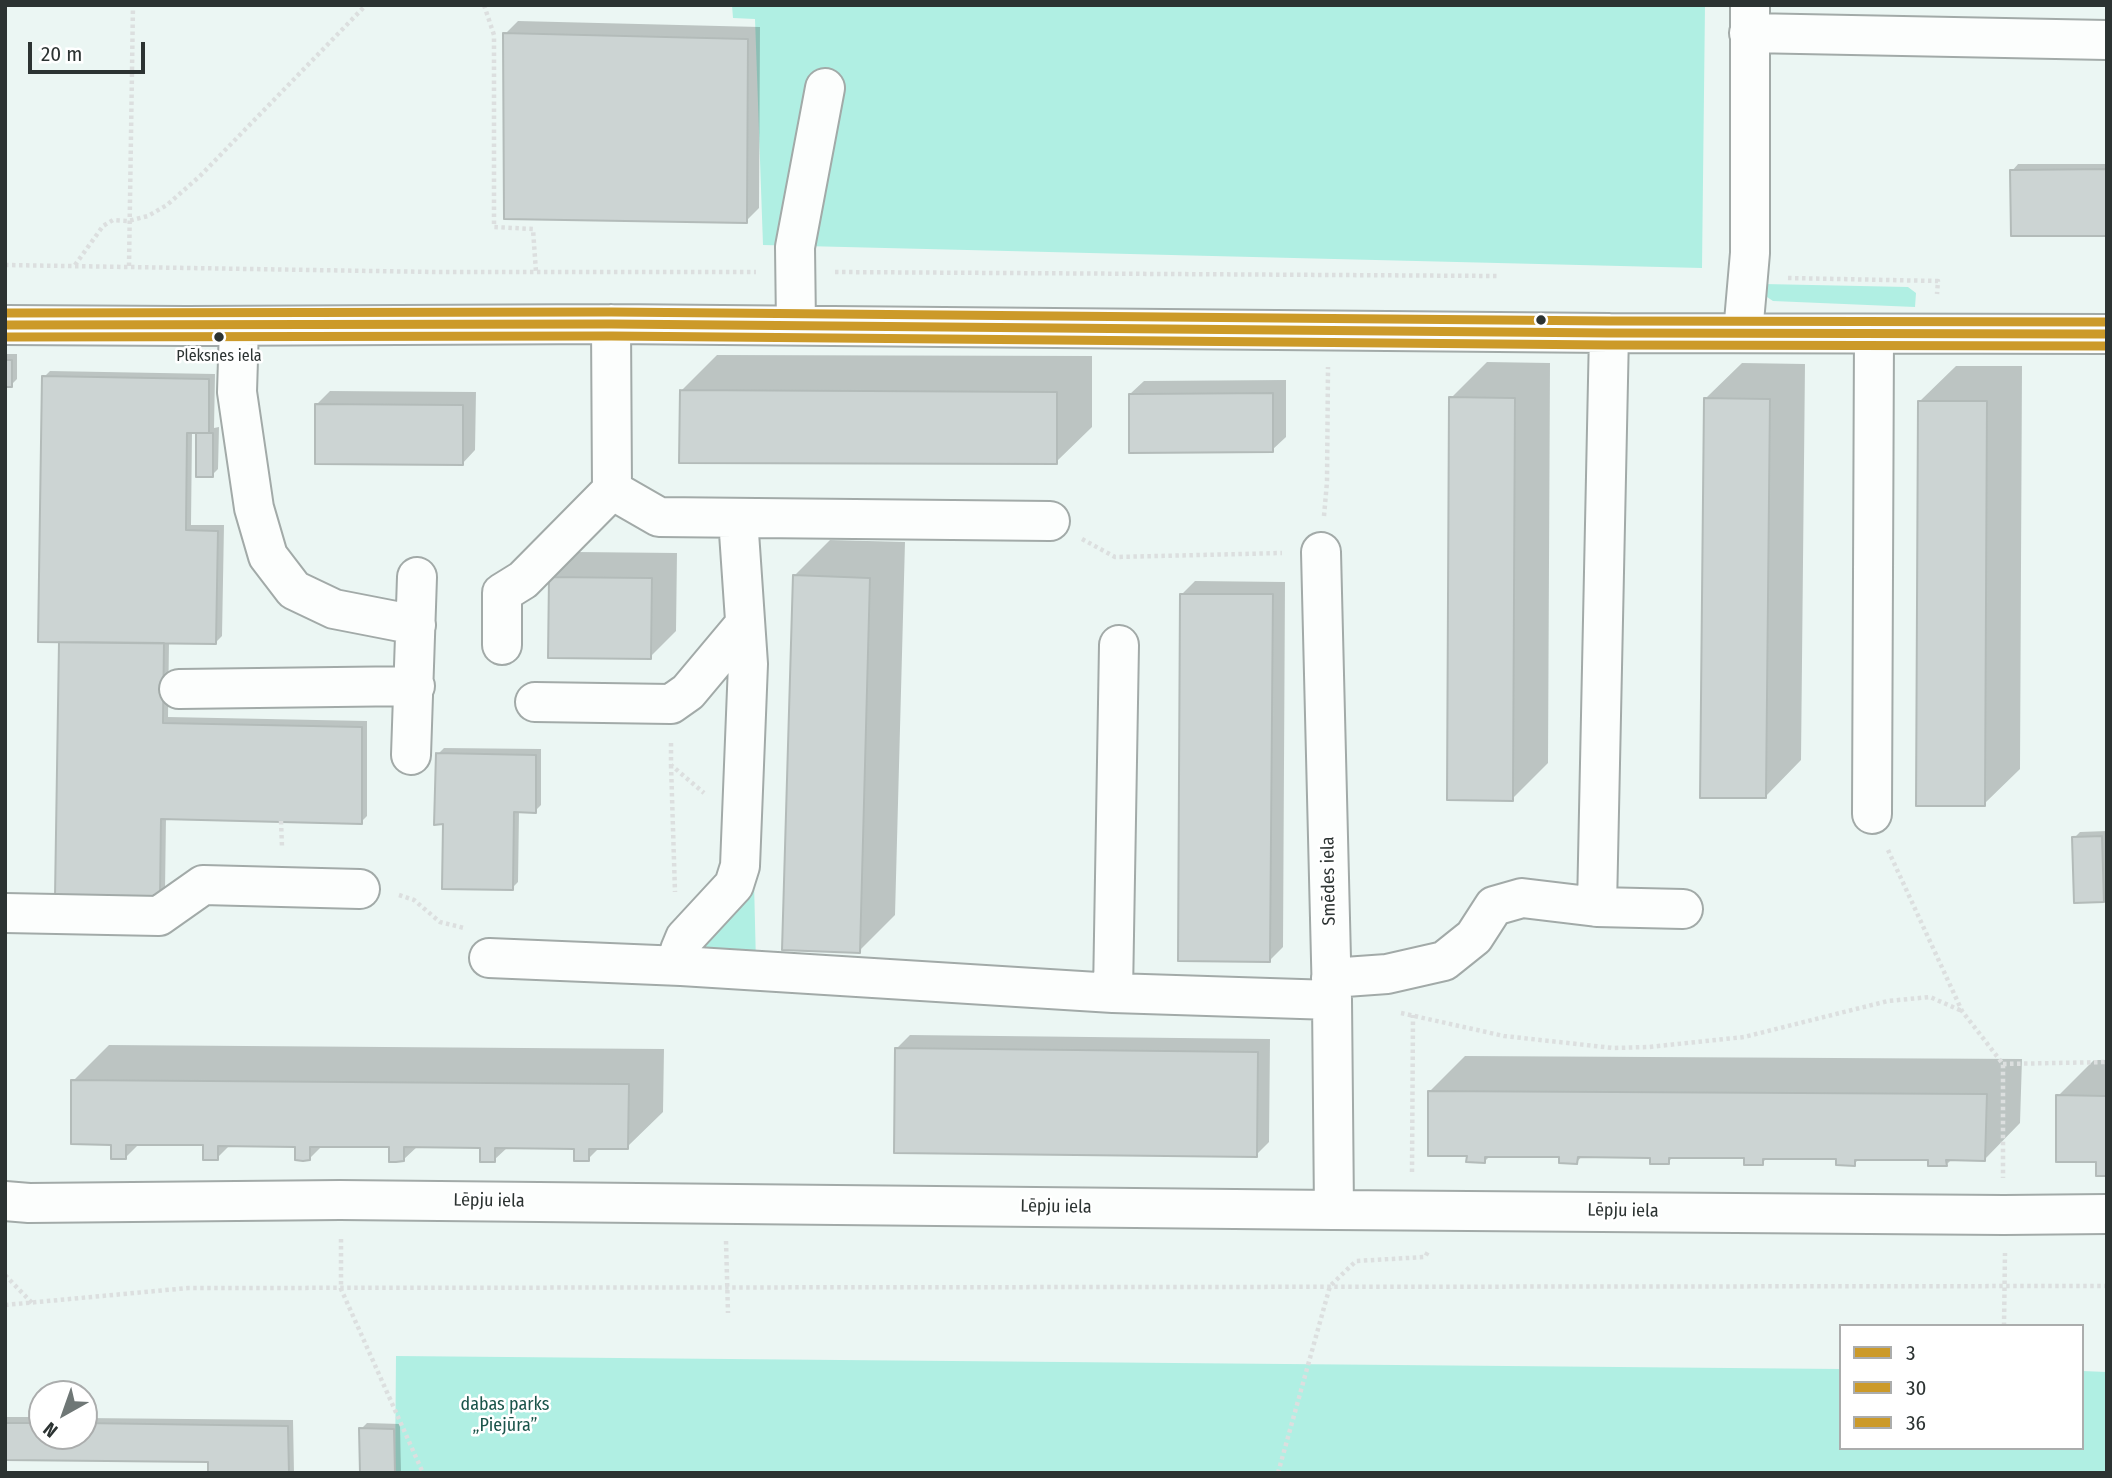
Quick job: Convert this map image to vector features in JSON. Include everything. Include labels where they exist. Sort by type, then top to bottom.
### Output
[{"type":"street","points":[[1743,333],[1749,277],[1749,19],[2107,40]]},
{"type":"street","points":[[796,325],[795,247],[825,88]]},
{"type":"street","points":[[502,645],[502,593],[523,580],[612,490],[611,324]]},
{"type":"street","points":[[5,325],[611,324],[1609,333],[2107,334]]},
{"type":"street","points":[[239,326],[237,393],[254,508],[268,556],[294,590],[334,609],[416,625]]},
{"type":"street","points":[[1597,907],[1609,333]]},
{"type":"street","points":[[1872,814],[1874,334]]},
{"type":"street","points":[[612,490],[659,517],[1050,521]]},
{"type":"street","points":[[683,952],[734,885],[740,866],[748,664],[738,518]]},
{"type":"street","name":"Smēdes iela","points":[[1321,552],[1334,1210]]},
{"type":"street","points":[[411,755],[417,576]]},
{"type":"street","points":[[535,702],[671,704],[688,692],[745,624]]},
{"type":"street","points":[[1113,993],[1119,645]]},
{"type":"street","points":[[179,689],[415,686]]},
{"type":"street","points":[[5,912],[159,916],[203,885],[360,889]]},
{"type":"street","points":[[489,958],[683,952],[1113,993],[1331,989],[1444,961],[1474,937],[1494,906],[1522,898],[1597,907],[1684,909]]},
{"type":"street","name":"Lēpju iela","points":[[5,1201],[341,1200],[1334,1210],[2107,1214]]},
{"type":"path","points":[[129,267],[133,5]]},
{"type":"path","points":[[74,265],[103,226],[113,220],[128,221],[148,216],[167,205],[200,176],[366,5]]},
{"type":"path","points":[[484,5],[494,35],[494,227],[533,229],[536,272]]},
{"type":"path","points":[[5,265],[536,272],[1499,276]]},
{"type":"path","points":[[1749,277],[1938,281],[1937,295]]},
{"type":"path","points":[[1050,521],[1115,557],[1321,552],[1327,482],[1328,331]]},
{"type":"path","points":[[671,704],[676,928],[683,952]]},
{"type":"path","points":[[671,765],[742,826]]},
{"type":"path","points":[[1872,814],[1962,1011],[2003,1064],[2004,1215]]},
{"type":"path","points":[[360,889],[382,889],[414,900],[440,922],[476,931],[489,958]]},
{"type":"path","points":[[1399,1013],[1504,1036],[1613,1048],[1637,1048],[1744,1037],[1888,1001],[1930,997],[1962,1011]]},
{"type":"path","points":[[1412,1209],[1413,1015]]},
{"type":"path","points":[[2003,1064],[2107,1062]]},
{"type":"path","points":[[341,1200],[341,1289],[423,1473]]},
{"type":"path","points":[[726,1252],[728,1313]]},
{"type":"path","points":[[1278,1473],[1330,1286],[1356,1261]]},
{"type":"path","points":[[2004,1324],[2005,1266]]},
{"type":"path","points":[[5,1275],[34,1304]]},
{"type":"path","points":[[5,1305],[188,1289],[2107,1286]]},
{"type":"green space","points":[[732,5],[1705,5],[1702,268],[763,245],[755,19],[733,18]]},
{"type":"green space","points":[[1764,284],[1908,287],[1916,293],[1915,307],[1773,301],[1764,295]]},
{"type":"green space","points":[[754,882],[756,964],[694,946]]},
{"type":"green space","name":"dabas parks „Piejūra”","points":[[396,1356],[1839,1369],[1839,1450],[2084,1450],[2084,1371],[2107,1372],[2107,1473],[395,1473]]},
{"type":"building","points":[[503,33],[748,39],[747,223],[504,219]]},
{"type":"building","points":[[2107,169],[2107,236],[2011,236],[2010,170]]},
{"type":"building","points":[[5,360],[12,360],[12,387],[5,387]]},
{"type":"building","points":[[42,376],[209,379],[209,433],[187,433],[186,530],[218,531],[216,644],[38,642]]},
{"type":"building","points":[[680,390],[1057,392],[1057,464],[679,463]]},
{"type":"building","points":[[1273,393],[1273,452],[1129,453],[1129,394]]},
{"type":"building","points":[[1449,397],[1515,398],[1513,801],[1447,800]]},
{"type":"building","points":[[1704,398],[1770,399],[1766,798],[1700,798]]},
{"type":"building","points":[[1918,401],[1987,401],[1985,806],[1916,806]]},
{"type":"building","points":[[315,404],[463,405],[463,465],[315,464]]},
{"type":"building","points":[[196,433],[213,433],[213,477],[196,477]]},
{"type":"building","points":[[793,575],[870,578],[860,953],[782,950]]},
{"type":"building","points":[[549,577],[652,578],[651,659],[548,658]]},
{"type":"building","points":[[1180,594],[1273,594],[1270,962],[1178,961]]},
{"type":"building","points":[[59,642],[164,643],[163,723],[362,727],[362,824],[161,819],[160,899],[55,897]]},
{"type":"building","points":[[436,753],[536,755],[536,813],[514,812],[513,890],[442,889],[443,824],[434,825]]},
{"type":"building","points":[[2102,836],[2104,902],[2074,903],[2072,837]]},
{"type":"building","points":[[895,1048],[1258,1052],[1257,1157],[894,1153]]},
{"type":"building","points":[[71,1080],[629,1084],[628,1149],[589,1149],[589,1161],[574,1161],[574,1149],[495,1148],[495,1162],[480,1162],[480,1148],[404,1147],[404,1161],[389,1162],[389,1147],[310,1147],[310,1160],[303,1161],[295,1160],[295,1147],[218,1146],[218,1160],[203,1160],[203,1145],[126,1145],[126,1159],[111,1159],[111,1145],[71,1144]]},
{"type":"building","points":[[1428,1091],[1987,1094],[1985,1161],[1946,1160],[1947,1166],[1928,1166],[1928,1160],[1855,1160],[1855,1166],[1836,1165],[1836,1159],[1763,1159],[1763,1165],[1744,1165],[1744,1158],[1669,1158],[1669,1164],[1650,1164],[1650,1158],[1578,1157],[1577,1164],[1559,1163],[1559,1157],[1485,1157],[1485,1163],[1466,1162],[1467,1156],[1428,1156]]},
{"type":"building","points":[[2056,1095],[2107,1096],[2107,1176],[2096,1176],[2096,1162],[2056,1162]]},
{"type":"building","points":[[5,1423],[28,1423],[28,1450],[98,1450],[98,1423],[288,1426],[289,1473],[208,1473],[208,1462],[5,1460]]},
{"type":"building","points":[[359,1428],[394,1429],[395,1473],[360,1473]]},
{"type":"transit line","name":"36","points":[[5,313],[611,312],[1609,321],[2107,322]]},
{"type":"transit line","name":"3","points":[[5,325],[611,324],[1609,333],[2107,334]]},
{"type":"transit line","name":"30","points":[[5,337],[611,336],[1609,345],[2107,346]]},
{"type":"place","name":"Plēksnes iela","points":[[219,337]]}]
